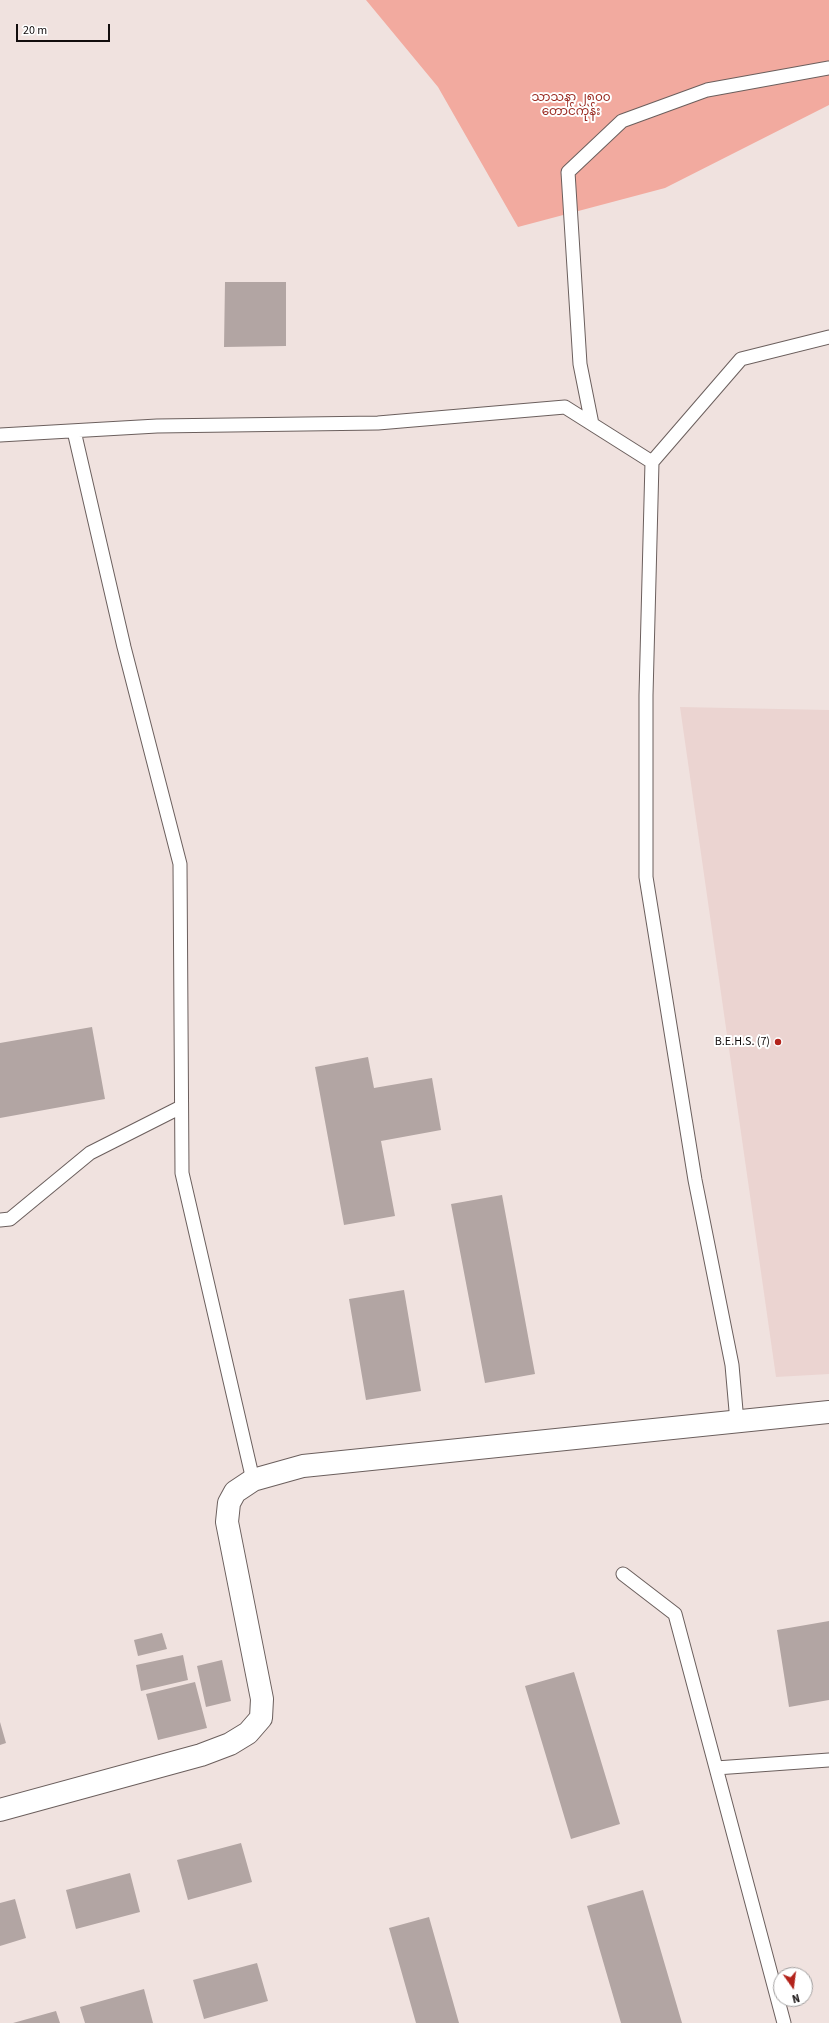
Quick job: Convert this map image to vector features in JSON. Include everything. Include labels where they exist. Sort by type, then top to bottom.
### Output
[{"type":"street","points":[[0,1810],[200,1756],[230,1744],[248,1733],[261,1718],[262,1699],[227,1522],[229,1503],[235,1492],[253,1480],[304,1466],[829,1412]]},
{"type":"lane","points":[[592,424],[580,364],[568,172],[622,121],[707,90],[829,68]]},
{"type":"lane","points":[[737,1422],[732,1365],[695,1180],[646,877],[646,695],[652,462],[741,359],[829,338]]},
{"type":"lane","points":[[0,435],[157,426],[378,423],[565,407],[652,462]]},
{"type":"lane","points":[[74,431],[124,647],[180,864],[182,1172],[253,1480]]},
{"type":"lane","points":[[0,1220],[10,1219],[90,1153],[182,1107]]},
{"type":"lane","points":[[623,1574],[675,1614],[784,2023]]},
{"type":"lane","points":[[716,1768],[829,1760]]},
{"type":"shaded area","name":"B.E.H.S. (7)","points":[[680,707],[829,710],[829,1374],[776,1377]]},
{"type":"green space","name":"သာသနာ ၂၅၀၀ တောင်ကုန်း","points":[[366,0],[829,0],[829,105],[665,188],[518,227],[438,87]]},
{"type":"building","points":[[225,282],[286,282],[286,346],[224,347]]},
{"type":"building","points":[[92,1027],[105,1099],[0,1118],[0,1043]]},
{"type":"building","points":[[368,1057],[374,1088],[432,1078],[441,1130],[381,1141],[395,1216],[344,1225],[315,1067]]},
{"type":"building","points":[[502,1195],[535,1374],[485,1383],[451,1204]]},
{"type":"building","points":[[404,1290],[421,1391],[366,1400],[349,1299]]},
{"type":"building","points":[[829,1621],[829,1700],[789,1707],[777,1630]]},
{"type":"building","points":[[162,1633],[167,1649],[138,1656],[134,1640]]},
{"type":"building","points":[[183,1655],[188,1680],[141,1691],[136,1665]]},
{"type":"building","points":[[222,1660],[231,1701],[206,1707],[197,1666]]},
{"type":"building","points":[[574,1672],[620,1824],[571,1839],[525,1686]]},
{"type":"building","points":[[195,1682],[207,1728],[158,1740],[146,1694]]},
{"type":"building","points":[[0,1722],[6,1743],[0,1745]]},
{"type":"building","points":[[241,1843],[252,1882],[188,1900],[177,1860]]},
{"type":"building","points":[[130,1873],[140,1912],[76,1929],[66,1890]]},
{"type":"building","points":[[643,1890],[682,2023],[621,2023],[587,1906]]},
{"type":"building","points":[[15,1899],[26,1938],[0,1946],[0,1903]]},
{"type":"building","points":[[429,1917],[459,2023],[416,2023],[389,1928]]},
{"type":"building","points":[[257,1963],[268,2001],[204,2019],[193,1980]]},
{"type":"building","points":[[144,1989],[153,2023],[85,2023],[80,2007]]},
{"type":"building","points":[[56,2011],[60,2023],[13,2023]]},
{"type":"place","name":"B.E.H.S. (7)","points":[[778,1042]]}]
